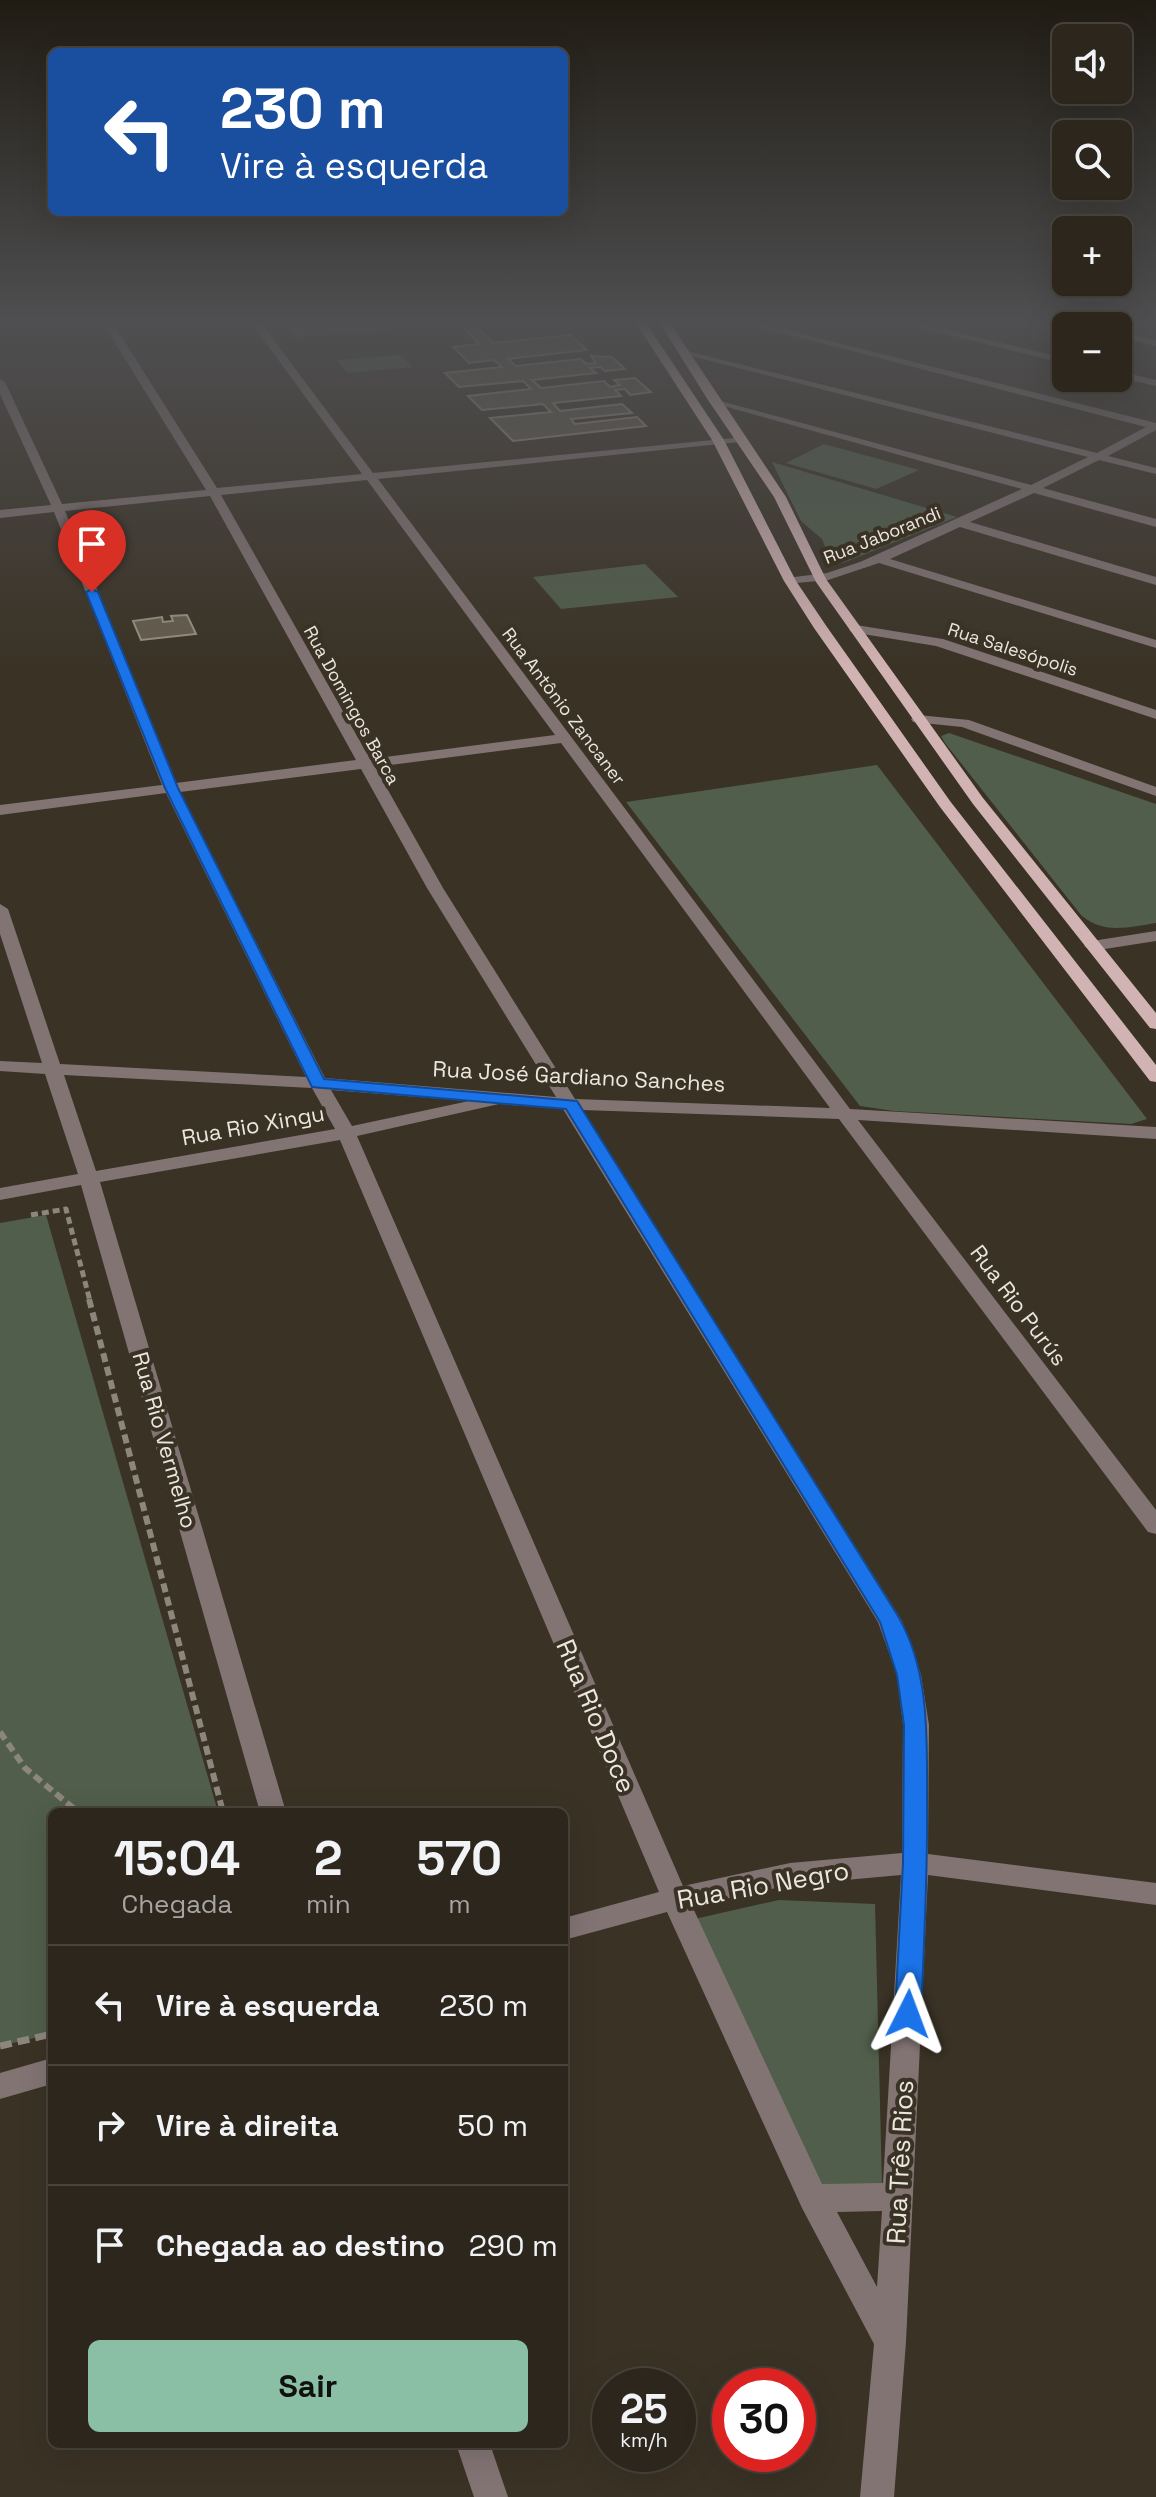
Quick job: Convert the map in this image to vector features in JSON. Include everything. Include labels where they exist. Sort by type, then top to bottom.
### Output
[{"type":"main road","points":[[716,437],[790,581],[945,804],[1156,1077]]},
{"type":"main road","points":[[738,437],[780,497],[820,579],[918,719],[978,801],[1156,1024]]},
{"type":"main road","points":[[945,804],[978,801]]},
{"type":"street","name":"Rua Rio Doce","points":[[25,437],[58,508],[171,788],[346,1133],[675,1899],[813,2198],[890,2342]]},
{"type":"street","name":"Rua Domingos Barca","points":[[179,437],[214,493],[363,763],[495,988],[571,1104]]},
{"type":"street","name":"Rua Antônio Zancaner","points":[[341,437],[844,1114]]},
{"type":"street","points":[[844,437],[1156,523]]},
{"type":"street","points":[[1023,437],[1156,471]]},
{"type":"street","name":"Rua Jaborandi","points":[[790,581],[820,579],[878,559],[1033,489],[1137,437]]},
{"type":"street","points":[[0,514],[740,439]]},
{"type":"street","points":[[959,523],[1156,581]]},
{"type":"street","points":[[878,559],[1156,644]]},
{"type":"street","name":"Rua Salesópolis","points":[[856,629],[938,642],[1156,715]]},
{"type":"street","points":[[918,719],[964,723],[1156,792]]},
{"type":"street","points":[[0,810],[566,738]]},
{"type":"street","name":"Rua Rio Vermelho","points":[[0,909],[89,1178],[272,1808]]},
{"type":"street","points":[[1092,946],[1156,936]]},
{"type":"street","name":"Rua José Gardiano Sanches","points":[[0,1066],[318,1083],[571,1104],[844,1114],[1156,1133]]},
{"type":"street","name":"Rua Rio Xingu","points":[[0,1194],[346,1133],[513,1098]]},
{"type":"street","name":"Rua Três Rios","points":[[571,1104],[890,1621],[909,1675],[916,1725],[915,1863],[890,2342],[877,2497]]},
{"type":"street","name":"Rua Rio Purús","points":[[844,1114],[1156,1526]]},
{"type":"street","name":"Rua Rio Negro","points":[[568,1928],[675,1899],[790,1874],[915,1863],[1156,1894]]},
{"type":"street","points":[[0,2086],[48,2072]]},
{"type":"street","points":[[813,2198],[867,2199],[898,2195]]},
{"type":"street","points":[[474,2448],[491,2497]]},
{"type":"path","points":[[27,1216],[66,1209],[68,1214],[222,1808]]},
{"type":"path","points":[[0,1732],[25,1768],[73,1808]]},
{"type":"path","points":[[0,2046],[48,2035]]},
{"type":"green space","points":[[824,444],[919,470],[876,489],[786,463]]},
{"type":"green space","points":[[772,462],[957,517],[843,563],[829,557],[822,539],[801,521]]},
{"type":"green space","points":[[645,564],[678,597],[561,609],[533,577]]},
{"type":"green space","points":[[949,733],[1156,804],[1156,923],[1126,928],[1108,927],[1081,915],[945,743],[941,736]]},
{"type":"green space","points":[[877,765],[1147,1119],[1131,1124],[894,1111],[860,1106],[626,802]]},
{"type":"green space","points":[[46,1215],[217,1808],[48,1808],[48,2035],[0,2046],[0,1223]]},
{"type":"green space","points":[[779,1900],[875,1904],[882,2184],[821,2185],[690,1920]]},
{"type":"building","points":[[509,437],[553,437],[513,441]]},
{"type":"building","points":[[187,615],[196,634],[141,640],[133,621],[162,617],[163,622],[173,621],[171,616]]},
{"type":"route","points":[[92,592],[171,788],[318,1083],[571,1104],[890,1621],[909,1675],[916,1725],[915,1863],[908,2014]]}]
